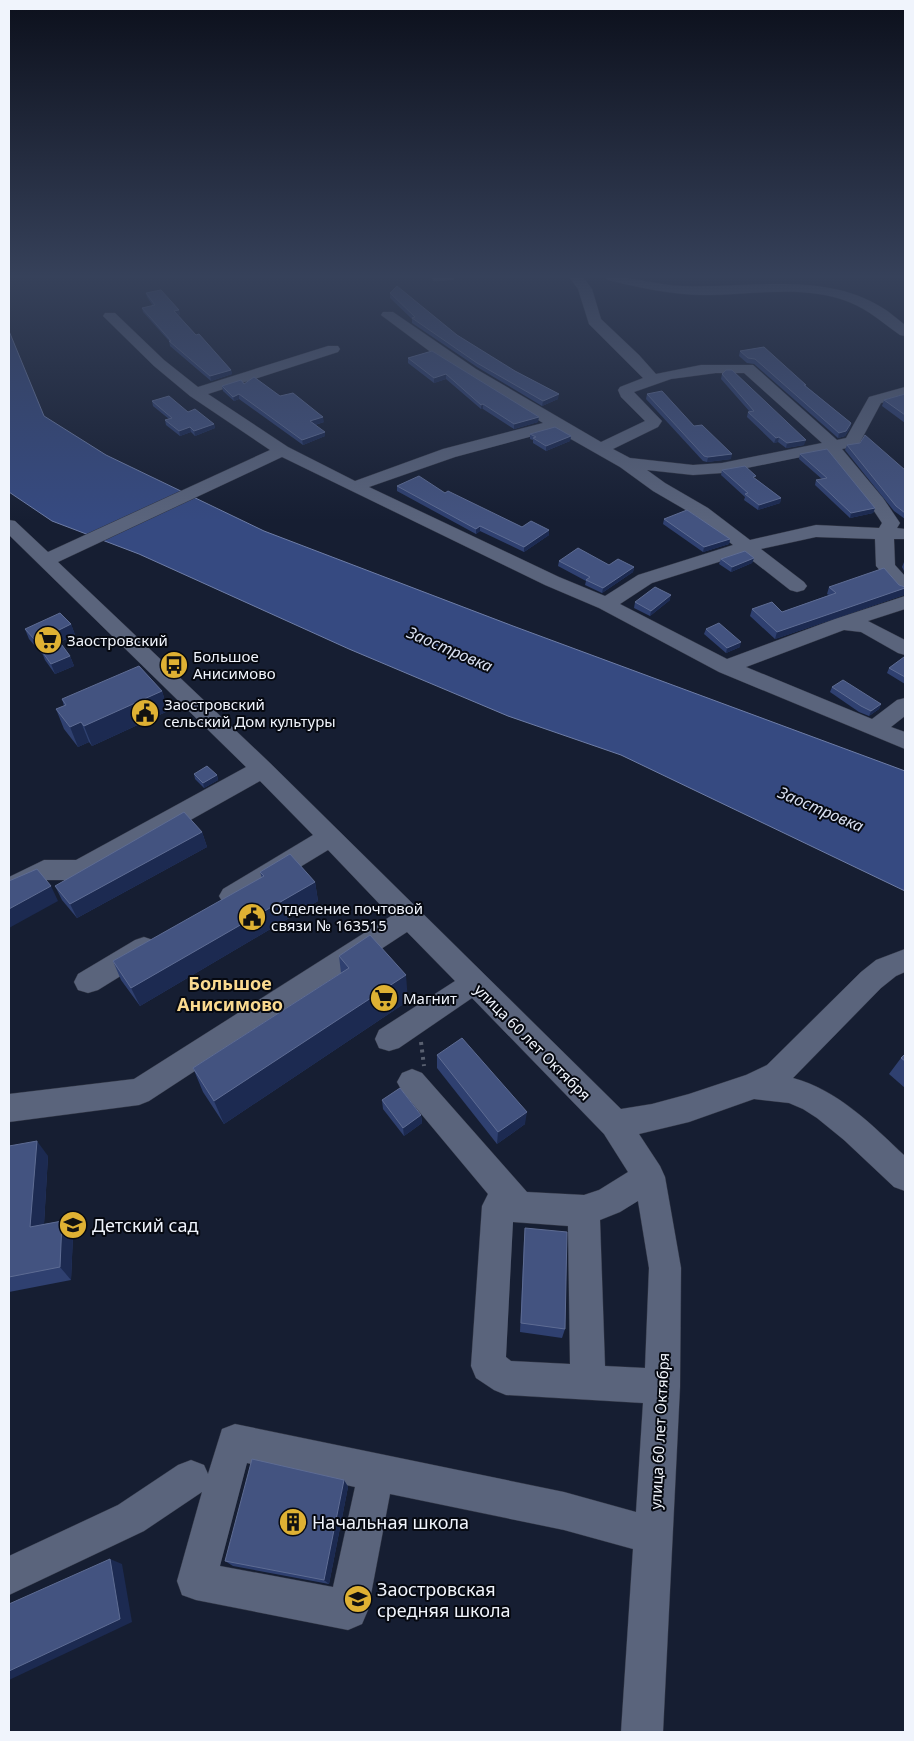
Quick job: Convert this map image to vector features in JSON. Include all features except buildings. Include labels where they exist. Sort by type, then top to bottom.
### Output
[{"type":"street","points":[[154,358],[196,393],[282,451],[354,487],[606,604],[726,666],[905,741]]},
{"type":"street","points":[[196,393],[304,358]]},
{"type":"street","points":[[448,358],[473,375],[626,463],[659,487],[702,512],[797,586]]},
{"type":"street","points":[[634,358],[653,379]]},
{"type":"street","points":[[600,448],[652,424],[654,420],[627,394],[626,390],[668,374],[710,368],[748,368],[829,440],[831,446],[877,502],[891,523],[884,533],[886,566],[905,587]]},
{"type":"street","points":[[626,463],[693,470],[722,468],[852,442],[875,400],[905,392]]},
{"type":"street","points":[[354,487],[449,454],[557,424]]},
{"type":"street","points":[[46,560],[282,451]]},
{"type":"street","name":"улица 60 лет Октября","points":[[9,525],[410,916],[473,983],[615,1124],[649,1177],[665,1268],[662,1387],[642,1732]]},
{"type":"street","points":[[606,604],[644,579],[746,547],[816,531],[905,534]]},
{"type":"street","points":[[726,666],[842,622],[905,602]]},
{"type":"street","points":[[842,622],[866,627],[905,648]]},
{"type":"street","points":[[875,728],[905,705]]},
{"type":"street","points":[[9,888],[44,870],[80,870],[262,770]]},
{"type":"street","points":[[213,907],[330,837]]},
{"type":"street","points":[[9,1108],[139,1092],[410,916]]},
{"type":"street","points":[[88,982],[163,937]]},
{"type":"street","points":[[615,1124],[652,1118],[689,1108],[754,1086],[778,1074],[871,980],[886,968],[905,960]]},
{"type":"street","points":[[389,1039],[473,983]]},
{"type":"street","points":[[412,1082],[520,1208]]},
{"type":"street","points":[[754,1086],[785,1089],[815,1100],[836,1114],[905,1176]]},
{"type":"street","points":[[649,1177],[609,1201],[584,1211],[498,1206],[488,1366],[506,1378],[662,1387]]},
{"type":"street","points":[[584,1211],[588,1383]]},
{"type":"street","points":[[376,1473],[348,1610],[196,1581],[235,1442],[376,1473],[564,1510],[654,1536]]},
{"type":"street","points":[[9,1576],[131,1518],[191,1478]]},
{"type":"water","name":"Заостровка","points":[[9,358],[20,358],[44,416],[106,455],[264,531],[513,626],[905,771],[905,891],[621,755],[508,716],[349,649],[139,554],[52,521],[9,492]]},
{"type":"place","name":"Заостровский","points":[[48,640]]},
{"type":"place","name":"Большое Анисимово","points":[[174,665]]},
{"type":"place","name":"Заостровский сельский Дом культуры","points":[[145,713]]},
{"type":"place","name":"Отделение почтовой связи № 163515","points":[[252,917]]},
{"type":"place","name":"Магнит","points":[[384,998]]},
{"type":"place","name":"Детский сад","points":[[73,1225]]},
{"type":"place","name":"Начальная школа","points":[[293,1522]]},
{"type":"place","name":"Заостровская средняя школа","points":[[358,1599]]},
{"type":"district","name":"Большое Анисимово","points":[[230,993]]}]
